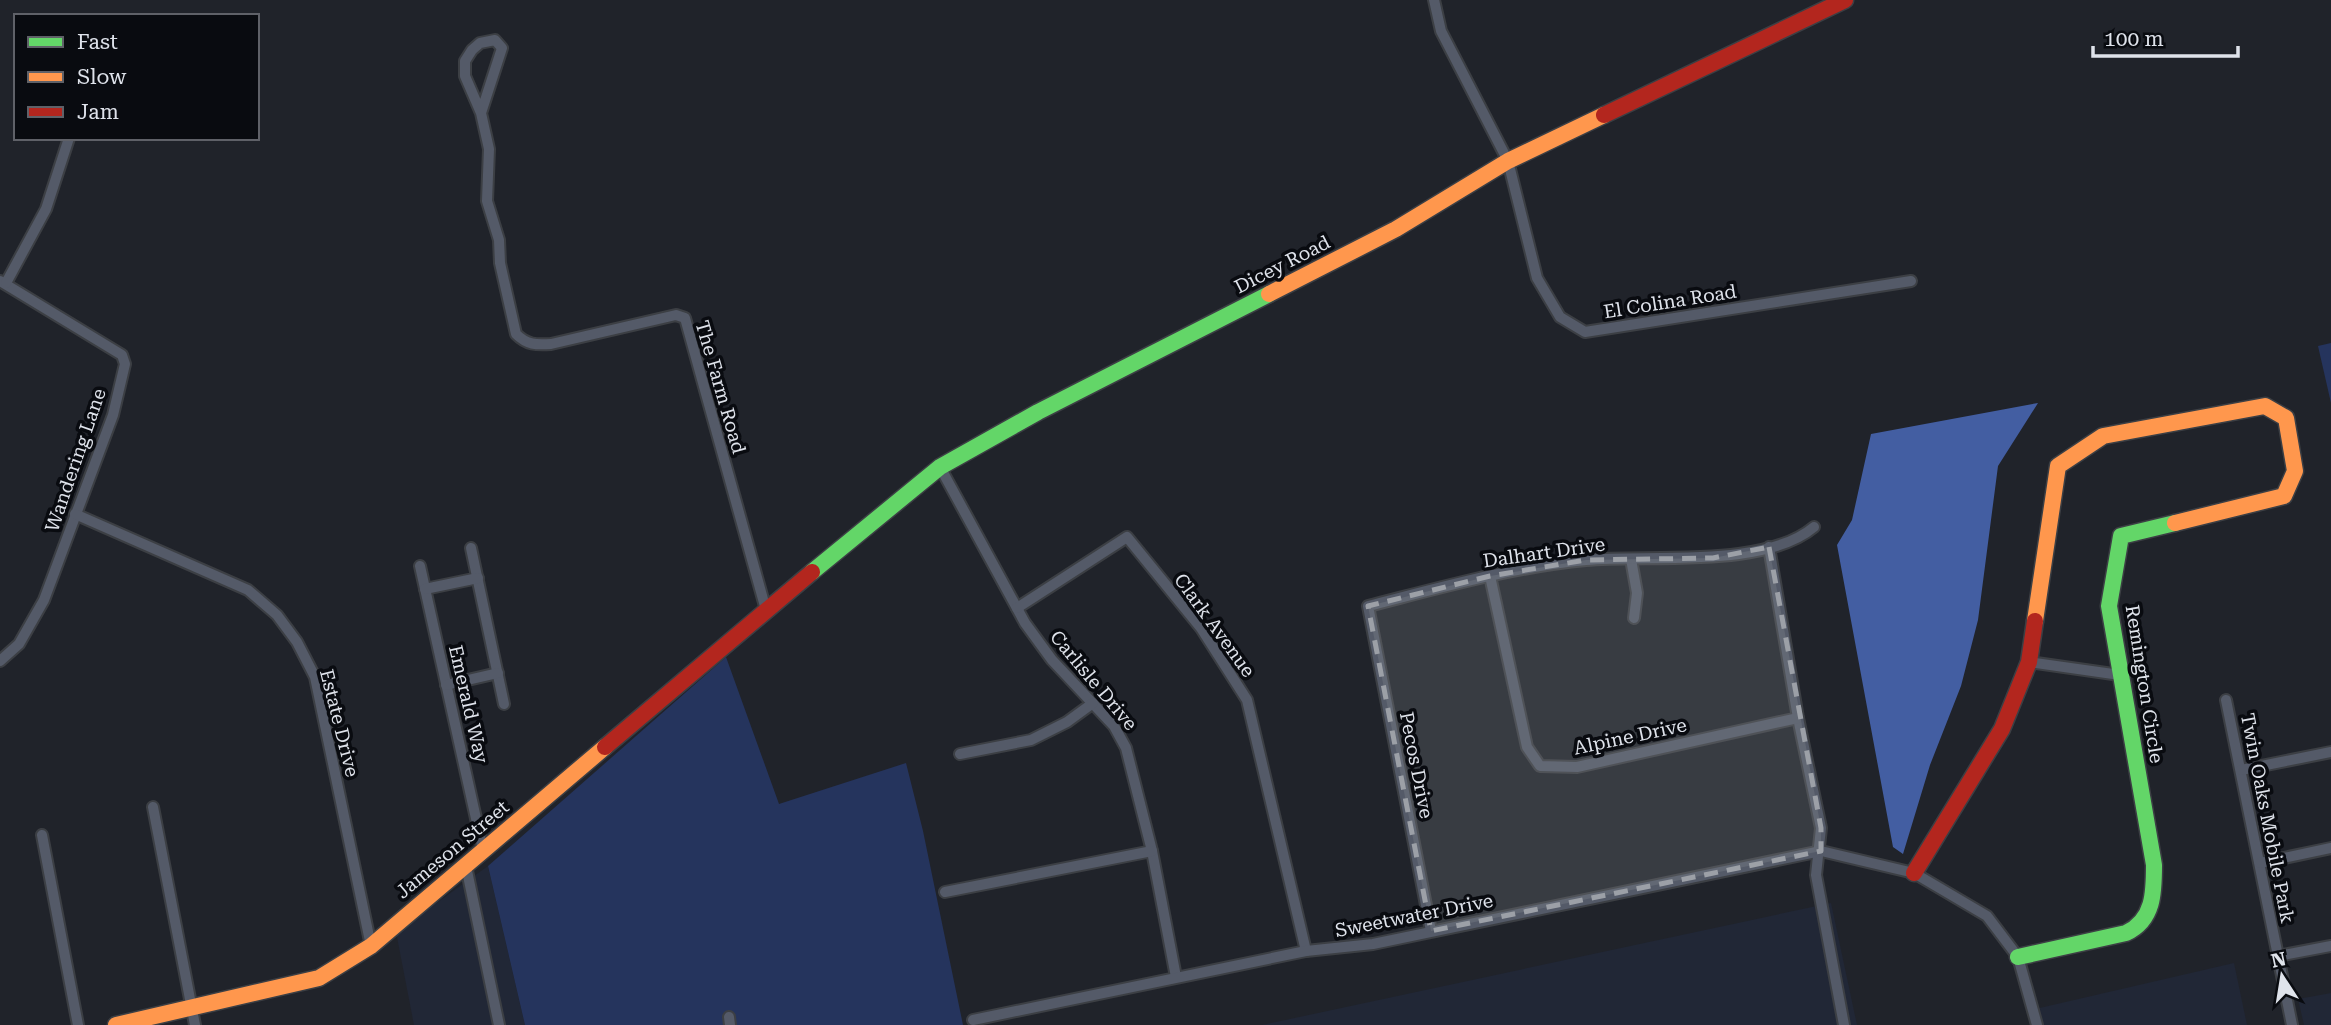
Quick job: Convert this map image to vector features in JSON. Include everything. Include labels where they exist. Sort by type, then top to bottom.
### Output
[{"type":"street","name":"El Colina Road","points":[[1434,0],[1441,31],[1508,161],[1536,278],[1560,317],[1585,332],[1912,281]]},
{"type":"street","name":"Dicey Road","points":[[766,610],[940,467],[1038,412],[1396,229],[1508,161],[1845,0]]},
{"type":"street","name":"The Farm Road","points":[[481,113],[500,61],[502,48],[495,40],[480,43],[465,61],[465,76],[481,113],[491,156],[487,201],[499,240],[500,262],[516,334],[533,345],[551,344],[676,315],[685,318],[766,610]]},
{"type":"street","points":[[3,282],[46,209],[68,140]]},
{"type":"street","name":"Wandering Lane","points":[[0,661],[19,644],[44,600],[113,415],[125,364],[122,355],[3,282]]},
{"type":"street","name":"Remington Circle","points":[[1913,873],[2002,729],[2029,662],[2059,466],[2103,436],[2265,406],[2286,418],[2295,471],[2284,496],[2121,536],[2109,606],[2154,865],[2154,893],[2147,914],[2133,930],[2018,957]]},
{"type":"street","name":"Carlisle Drive","points":[[940,467],[1017,608],[1052,660],[1114,726],[1126,748],[1152,851],[1176,977]]},
{"type":"street","name":"Estate Drive","points":[[75,514],[248,590],[277,615],[297,642],[315,677],[371,946]]},
{"type":"street","name":"Dalhart Drive","points":[[1368,606],[1490,576],[1586,560],[1713,558],[1769,547],[1814,527]]},
{"type":"street","name":"Clark Avenue","points":[[1017,608],[1127,537],[1200,628],[1247,700],[1306,951]]},
{"type":"street","points":[[1769,547],[1798,718],[1821,828],[1821,851],[1816,875],[1844,1025]]},
{"type":"street","points":[[471,548],[504,704]]},
{"type":"street","points":[[1631,559],[1637,593],[1634,618]]},
{"type":"street","name":"Emerald Way","points":[[420,566],[483,850]]},
{"type":"street","name":"Alpine Drive","points":[[1490,576],[1527,747],[1540,766],[1577,767],[1798,718]]},
{"type":"street","points":[[425,589],[478,578]]},
{"type":"street","name":"Pecos Drive","points":[[1368,606],[1431,931]]},
{"type":"street","name":"Jameson Street","points":[[116,1025],[193,1017],[319,978],[371,946],[766,610]]},
{"type":"street","points":[[2029,662],[2120,675]]},
{"type":"street","points":[[446,685],[498,673]]},
{"type":"street","name":"Twin Oaks Mobile Park","points":[[2226,700],[2292,1025]]},
{"type":"street","points":[[960,754],[1031,740],[1067,722],[1093,703]]},
{"type":"street","points":[[2241,770],[2331,752]]},
{"type":"street","points":[[153,807],[193,1017]]},
{"type":"street","points":[[42,835],[78,1025]]},
{"type":"street","points":[[2260,863],[2331,848]]},
{"type":"street","points":[[945,892],[1152,851]]},
{"type":"street","name":"Sweetwater Drive","points":[[973,1020],[1306,951],[1373,944],[1821,851],[1913,873],[1987,916],[2018,957],[2038,1025]]},
{"type":"street","points":[[466,866],[499,1025]]},
{"type":"street","points":[[2278,956],[2331,946]]},
{"type":"highlighted area","points":[[1769,547],[1821,828],[1821,851],[1431,931],[1368,606],[1490,576],[1586,560],[1713,558]]},
{"type":"shaded area","points":[[2331,343],[2331,403],[2318,346]]},
{"type":"shaded area","points":[[2038,403],[1998,466],[1978,620],[1961,686],[1930,765],[1903,854],[1893,847],[1837,545],[1852,520],[1871,434]]},
{"type":"shaded area","points":[[726,657],[779,804],[906,763],[923,831],[963,1025],[525,1025],[488,866]]},
{"type":"shaded area","points":[[488,866],[525,1025],[414,1025],[396,932]]},
{"type":"shaded area","points":[[1831,903],[1857,1025],[1262,1025]]},
{"type":"shaded area","points":[[2234,963],[2247,1025],[2030,1025],[2027,1011]]},
{"type":"shaded area","points":[[2331,993],[2331,1025],[2304,1025],[2298,999]]},
{"type":"traffic: fast","points":[[812,572],[940,467],[1038,412],[1269,294]]},
{"type":"traffic: fast","points":[[2018,957],[2126,933],[2142,921],[2147,913],[2154,885],[2154,865],[2109,606],[2121,536],[2175,523]]},
{"type":"traffic: slow","points":[[1269,294],[1396,229],[1508,161],[1604,115]]},
{"type":"traffic: slow","points":[[2035,621],[2058,466],[2103,436],[2265,406],[2286,418],[2295,471],[2284,496],[2175,523]]},
{"type":"traffic: slow","points":[[116,1025],[319,978],[371,946],[605,747]]},
{"type":"traffic: jam","points":[[1604,115],[1845,0]]},
{"type":"traffic: jam","points":[[605,747],[812,572]]},
{"type":"traffic: jam","points":[[1914,873],[2002,729],[2029,662],[2035,621]]}]
